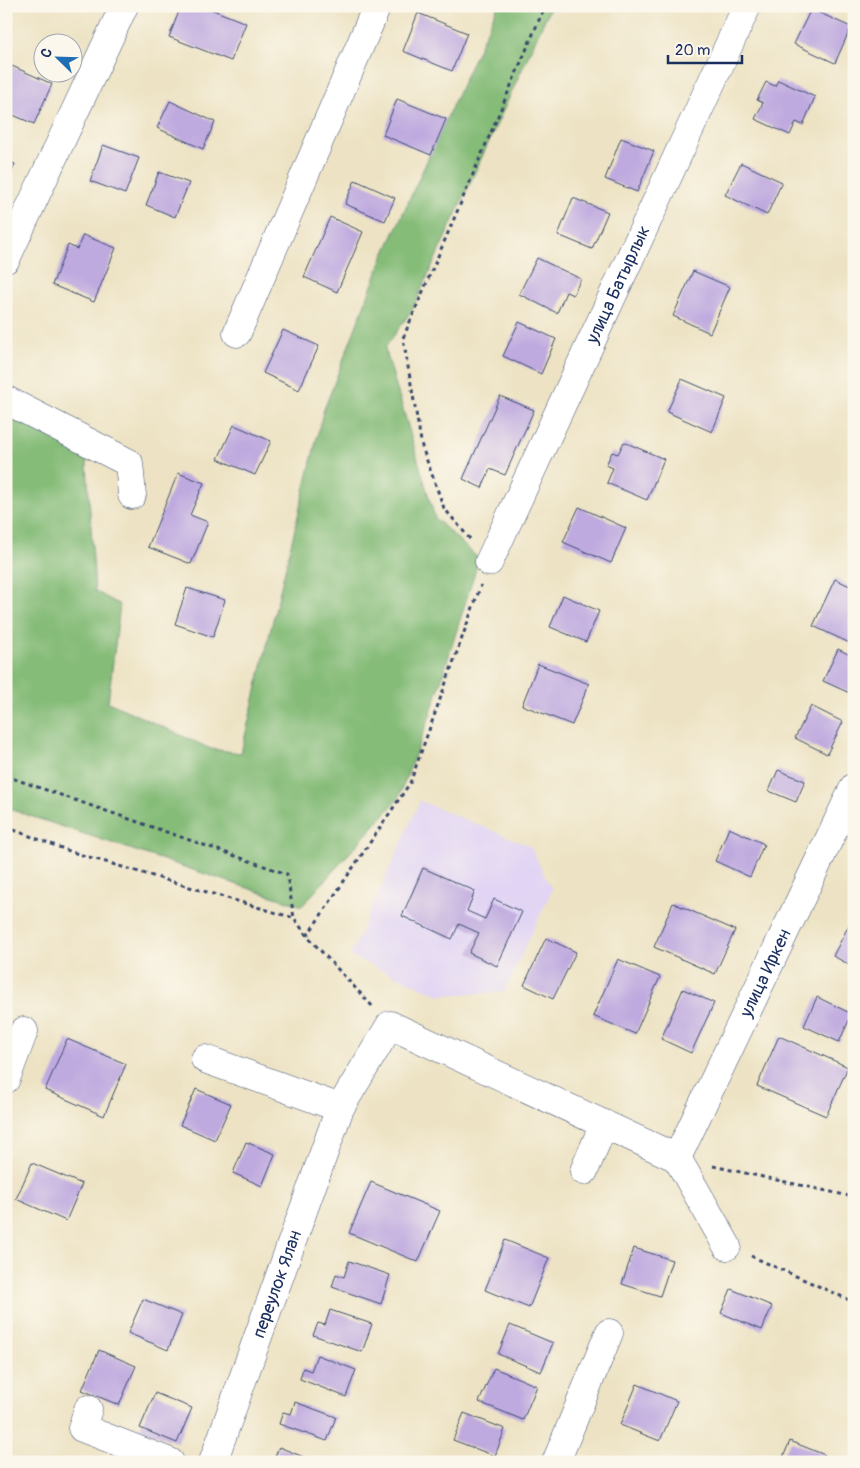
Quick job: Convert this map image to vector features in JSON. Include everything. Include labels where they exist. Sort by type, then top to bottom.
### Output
[{"type":"street","points":[[6,259],[124,6]]},
{"type":"street","points":[[237,333],[377,6]]},
{"type":"street","name":"улица Батырлык","points":[[489,562],[747,6]]},
{"type":"street","points":[[6,400],[129,463],[132,495]]},
{"type":"street","name":"улица Иркен","points":[[677,1158],[854,787]]},
{"type":"street","points":[[390,1025],[677,1158],[727,1246]]},
{"type":"street","name":"переулок Ялан","points":[[213,1462],[340,1108],[390,1025]]},
{"type":"street","points":[[6,1079],[24,1031]]},
{"type":"street","points":[[205,1059],[340,1108]]},
{"type":"street","points":[[584,1172],[604,1124]]},
{"type":"street","points":[[556,1462],[609,1333]]},
{"type":"street","points":[[88,1409],[82,1428],[170,1462]]},
{"type":"path","points":[[306,936],[410,783],[489,562],[444,508],[422,447],[403,338],[545,6]]},
{"type":"path","points":[[6,776],[287,874],[294,918],[306,936],[390,1025]]},
{"type":"path","points":[[6,827],[72,852],[294,918]]},
{"type":"path","points":[[677,1158],[854,1197]]},
{"type":"path","points":[[727,1246],[854,1302]]},
{"type":"shaded area","points":[[420,801],[530,846],[552,890],[504,992],[439,995],[350,956]]},
{"type":"green space","points":[[498,6],[551,6],[412,310],[385,348],[435,518],[479,559],[431,713],[398,799],[302,906],[6,808],[6,412],[86,448],[95,591],[120,605],[108,702],[211,749],[241,753],[323,412],[383,257]]},
{"type":"building","points":[[181,6],[203,6],[246,23],[231,61],[169,37]]},
{"type":"building","points":[[811,9],[851,27],[835,63],[794,44]]},
{"type":"building","points":[[418,13],[467,33],[452,71],[403,51]]},
{"type":"building","points":[[12,66],[32,75],[32,82],[48,82],[52,84],[34,124],[6,112],[6,80]]},
{"type":"building","points":[[778,80],[815,97],[803,125],[796,122],[790,135],[755,119],[763,103],[757,100],[766,82],[775,86]]},
{"type":"building","points":[[397,99],[446,119],[431,155],[383,135]]},
{"type":"building","points":[[170,101],[215,122],[203,149],[157,128]]},
{"type":"building","points":[[621,138],[654,151],[637,192],[605,179]]},
{"type":"building","points":[[103,145],[139,158],[125,194],[90,181]]},
{"type":"building","points":[[6,160],[15,164],[6,184]]},
{"type":"building","points":[[741,163],[782,182],[767,215],[725,195]]},
{"type":"building","points":[[159,172],[189,183],[175,217],[146,205]]},
{"type":"building","points":[[355,180],[395,198],[385,221],[345,204]]},
{"type":"building","points":[[573,198],[608,212],[592,249],[558,235]]},
{"type":"building","points":[[330,217],[363,232],[337,292],[304,277]]},
{"type":"building","points":[[83,235],[116,248],[94,302],[52,285],[68,245],[77,249]]},
{"type":"building","points":[[537,258],[581,279],[573,295],[566,292],[557,313],[519,294]]},
{"type":"building","points":[[693,271],[730,287],[710,333],[673,316]]},
{"type":"building","points":[[519,322],[556,339],[541,374],[503,356]]},
{"type":"building","points":[[283,330],[319,346],[299,390],[263,373]]},
{"type":"building","points":[[682,379],[726,398],[712,432],[667,412]]},
{"type":"building","points":[[500,396],[534,410],[505,475],[490,469],[482,488],[463,479]]},
{"type":"building","points":[[234,425],[271,441],[255,475],[218,459]]},
{"type":"building","points":[[624,442],[664,459],[647,500],[607,483],[613,468],[606,465],[612,452],[618,454]]},
{"type":"building","points":[[178,473],[204,483],[190,515],[208,522],[191,564],[148,547]]},
{"type":"building","points":[[579,507],[626,528],[611,563],[563,542]]},
{"type":"building","points":[[835,579],[854,588],[854,645],[813,626]]},
{"type":"building","points":[[187,588],[225,600],[213,637],[175,624]]},
{"type":"building","points":[[563,595],[599,611],[586,642],[550,627]]},
{"type":"building","points":[[838,649],[854,657],[854,695],[823,681]]},
{"type":"building","points":[[538,664],[589,684],[572,725],[522,705]]},
{"type":"building","points":[[811,706],[843,722],[827,754],[795,738]]},
{"type":"building","points":[[778,770],[805,781],[796,802],[769,791]]},
{"type":"building","points":[[729,828],[764,844],[750,877],[715,861]]},
{"type":"building","points":[[423,868],[475,891],[467,911],[485,919],[494,899],[522,912],[497,966],[469,953],[479,933],[459,924],[452,939],[402,916]]},
{"type":"building","points":[[673,903],[735,930],[715,974],[654,947]]},
{"type":"building","points":[[854,915],[854,967],[833,956]]},
{"type":"building","points":[[546,938],[576,952],[553,999],[524,985]]},
{"type":"building","points":[[618,959],[660,977],[635,1034],[593,1016]]},
{"type":"building","points":[[683,989],[714,1003],[691,1053],[661,1039]]},
{"type":"building","points":[[817,997],[852,1014],[839,1042],[804,1026]]},
{"type":"building","points":[[779,1036],[848,1067],[826,1116],[757,1086]]},
{"type":"building","points":[[67,1039],[126,1064],[104,1116],[45,1090]]},
{"type":"building","points":[[196,1089],[231,1104],[215,1140],[180,1125]]},
{"type":"building","points":[[246,1142],[275,1154],[262,1186],[233,1173]]},
{"type":"building","points":[[32,1163],[82,1184],[66,1221],[16,1199]]},
{"type":"building","points":[[371,1182],[440,1211],[418,1262],[349,1233]]},
{"type":"building","points":[[505,1240],[549,1258],[529,1308],[485,1290]]},
{"type":"building","points":[[634,1248],[672,1260],[660,1296],[622,1284]]},
{"type":"building","points":[[349,1261],[390,1275],[381,1304],[332,1287],[336,1274],[344,1277]]},
{"type":"building","points":[[731,1289],[772,1306],[762,1330],[721,1313]]},
{"type":"building","points":[[143,1299],[182,1315],[168,1350],[128,1333]]},
{"type":"building","points":[[330,1310],[372,1324],[362,1352],[313,1335],[318,1323],[325,1325]]},
{"type":"building","points":[[510,1325],[553,1343],[541,1372],[498,1354]]},
{"type":"building","points":[[99,1350],[136,1366],[119,1405],[82,1390]]},
{"type":"building","points":[[317,1355],[356,1370],[346,1397],[300,1379],[303,1368],[311,1371]]},
{"type":"building","points":[[494,1368],[537,1386],[523,1420],[479,1402]]},
{"type":"building","points":[[637,1384],[677,1401],[660,1441],[620,1425]]},
{"type":"building","points":[[155,1393],[192,1408],[177,1443],[140,1428]]},
{"type":"building","points":[[295,1402],[336,1417],[327,1441],[279,1424],[283,1412],[291,1414]]},
{"type":"building","points":[[464,1413],[505,1429],[495,1456],[453,1440]]},
{"type":"building","points":[[790,1441],[825,1455],[822,1462],[781,1462]]},
{"type":"building","points":[[279,1447],[316,1462],[273,1462]]}]
